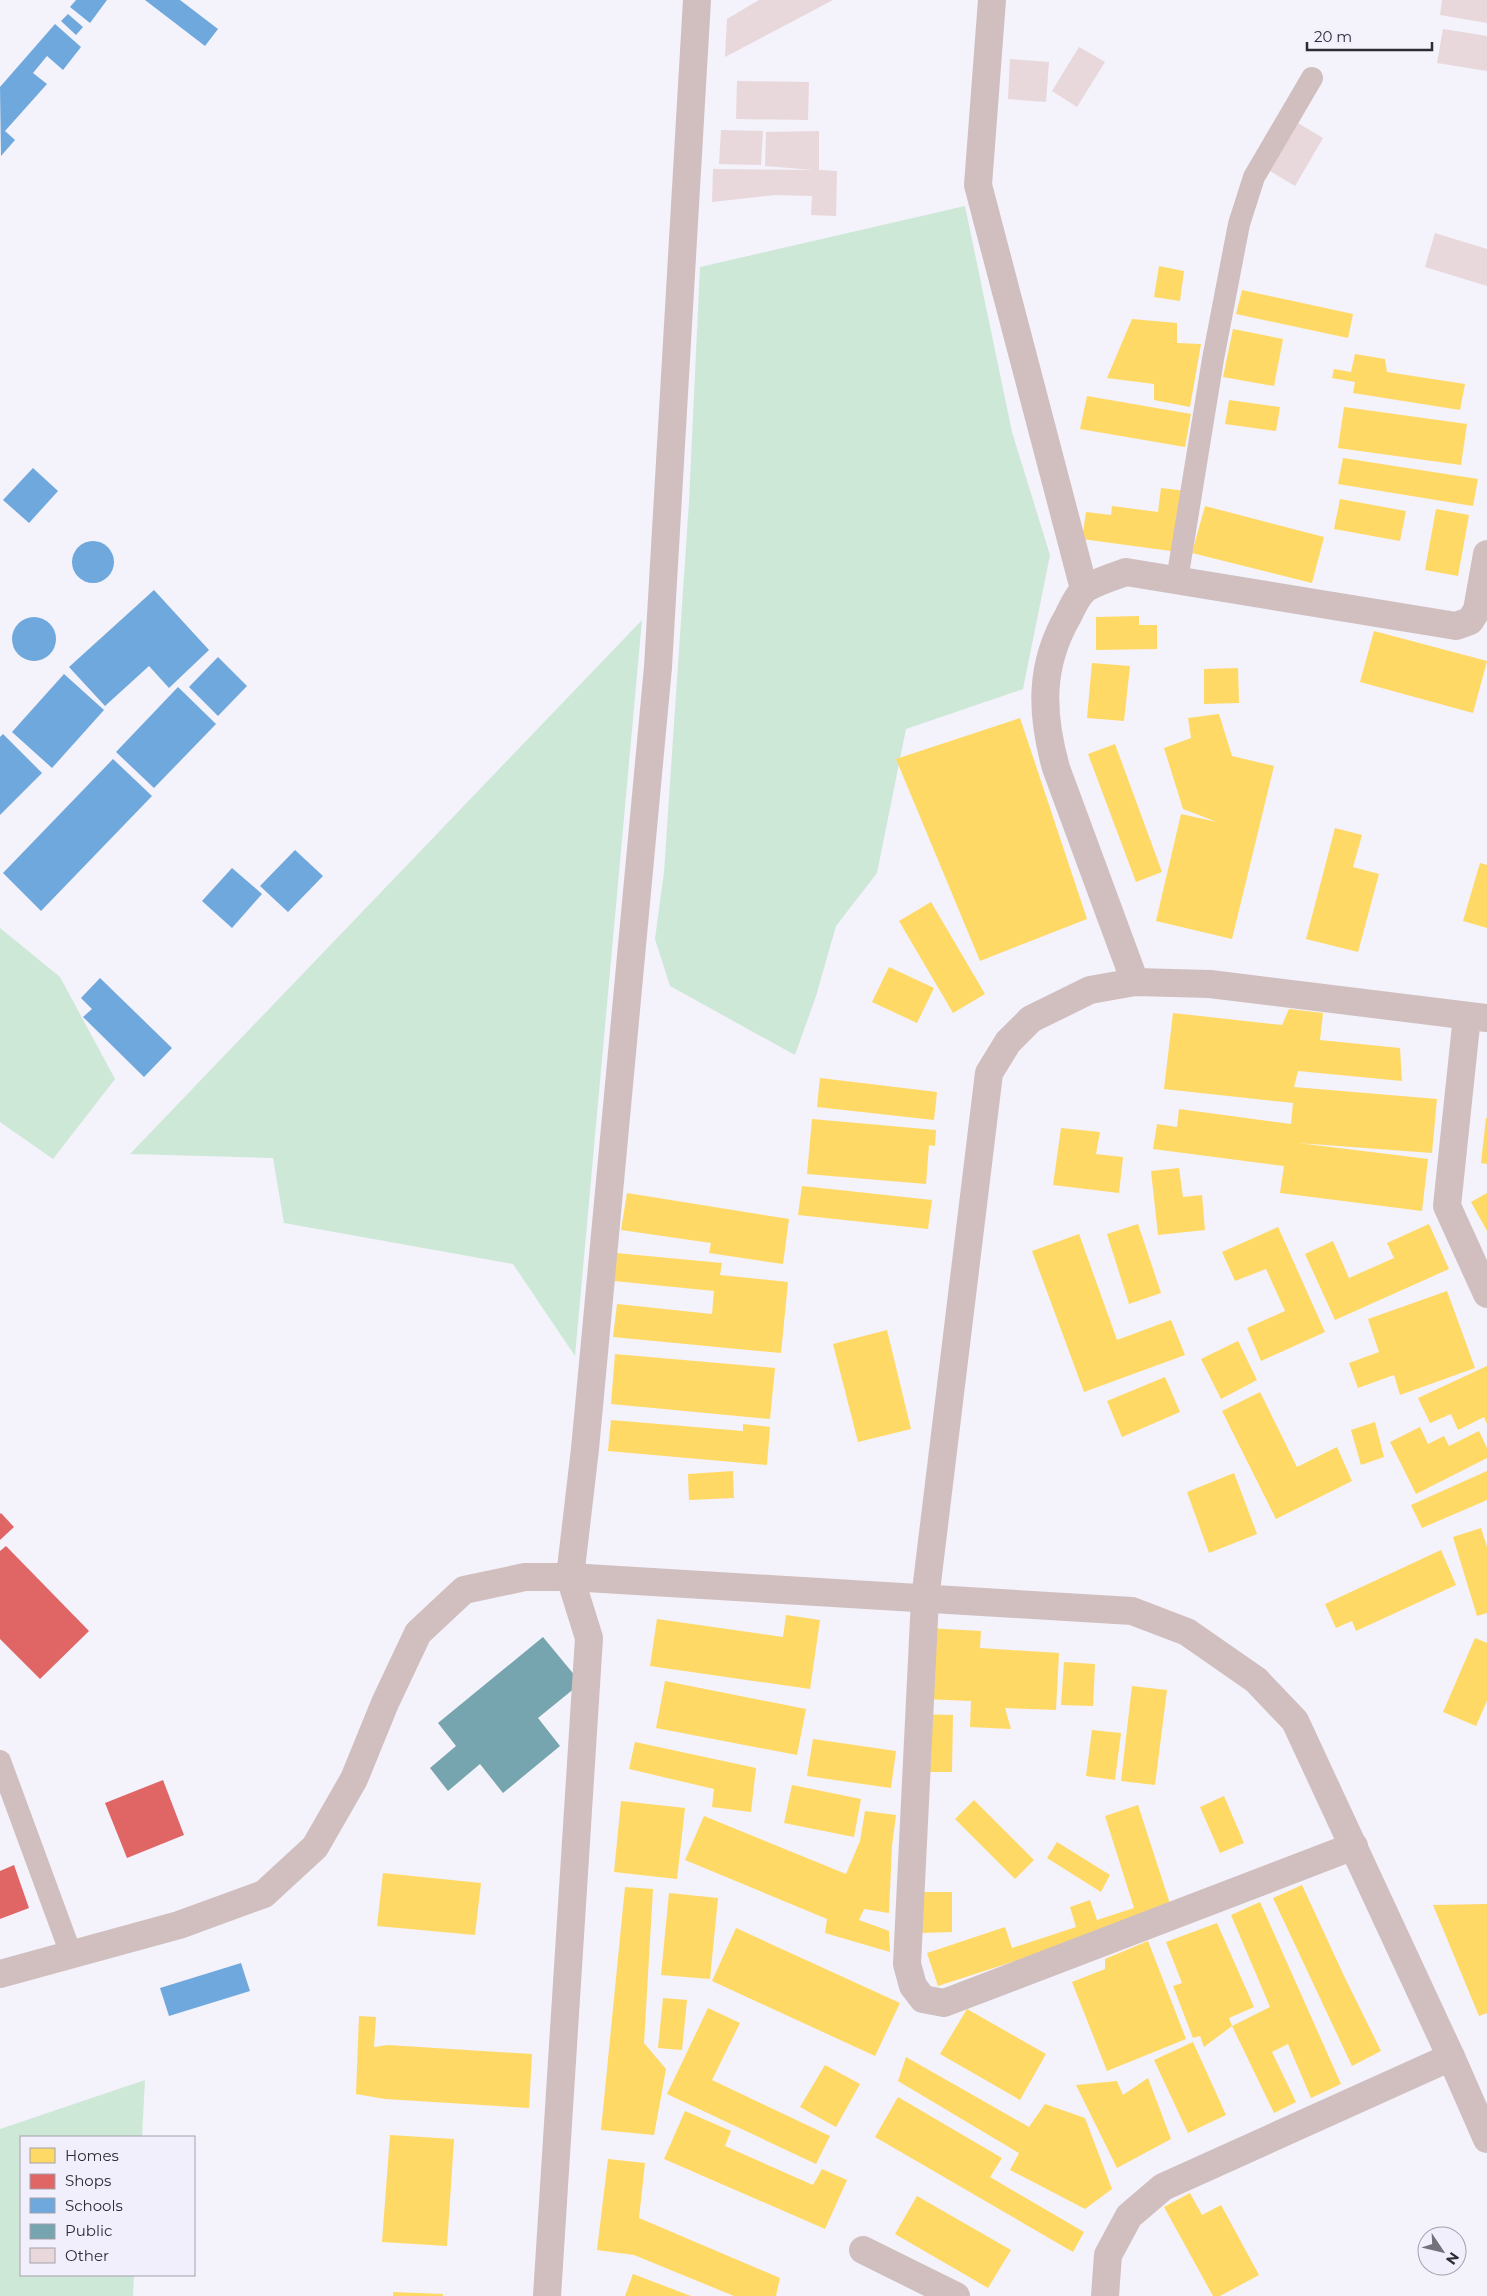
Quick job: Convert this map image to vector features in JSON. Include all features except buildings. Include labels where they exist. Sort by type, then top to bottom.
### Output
[{"type":"street","points":[[548,2296],[588,1638],[570,1577],[586,1439],[658,667],[697,0]]},
{"type":"street","points":[[992,0],[978,185],[1084,589]]},
{"type":"street","points":[[1134,982],[1056,768],[1047,734],[1045,701],[1047,667],[1061,628],[1084,589],[1126,572],[1456,626],[1470,621],[1477,610],[1487,554]]},
{"type":"street","points":[[1354,1846],[944,2003],[923,1999],[913,1986],[907,1964],[925,1599],[989,1073],[1008,1042],[1031,1019],[1090,990],[1134,982],[1210,984],[1477,1017],[1447,1206],[1487,1294]]},
{"type":"street","points":[[0,1974],[179,1925],[264,1894],[315,1847],[354,1780],[385,1703],[418,1632],[464,1590],[525,1578],[570,1577],[1132,1611],[1187,1632],[1256,1680],[1294,1721],[1354,1846],[1487,2139]]},
{"type":"street","points":[[1105,2296],[1108,2255],[1130,2216],[1163,2187],[1451,2057]]},
{"type":"street","points":[[863,2250],[956,2296]]},
{"type":"lane","points":[[1177,580],[1213,359],[1239,224],[1254,177],[1312,78]]},
{"type":"lane","points":[[0,1760],[71,1954]]},
{"type":"green space","points":[[965,206],[1012,432],[1050,555],[1023,689],[906,729],[877,873],[836,926],[816,996],[795,1055],[670,986],[655,939],[664,872],[689,502],[700,267]]},
{"type":"green space","points":[[642,620],[575,1356],[513,1264],[284,1223],[273,1158],[130,1154]]},
{"type":"green space","points":[[0,928],[60,977],[115,1079],[53,1159],[0,1122]]},
{"type":"green space","points":[[145,2080],[142,2136],[20,2136],[20,2276],[134,2276],[133,2296],[0,2296],[0,2129]]}]
